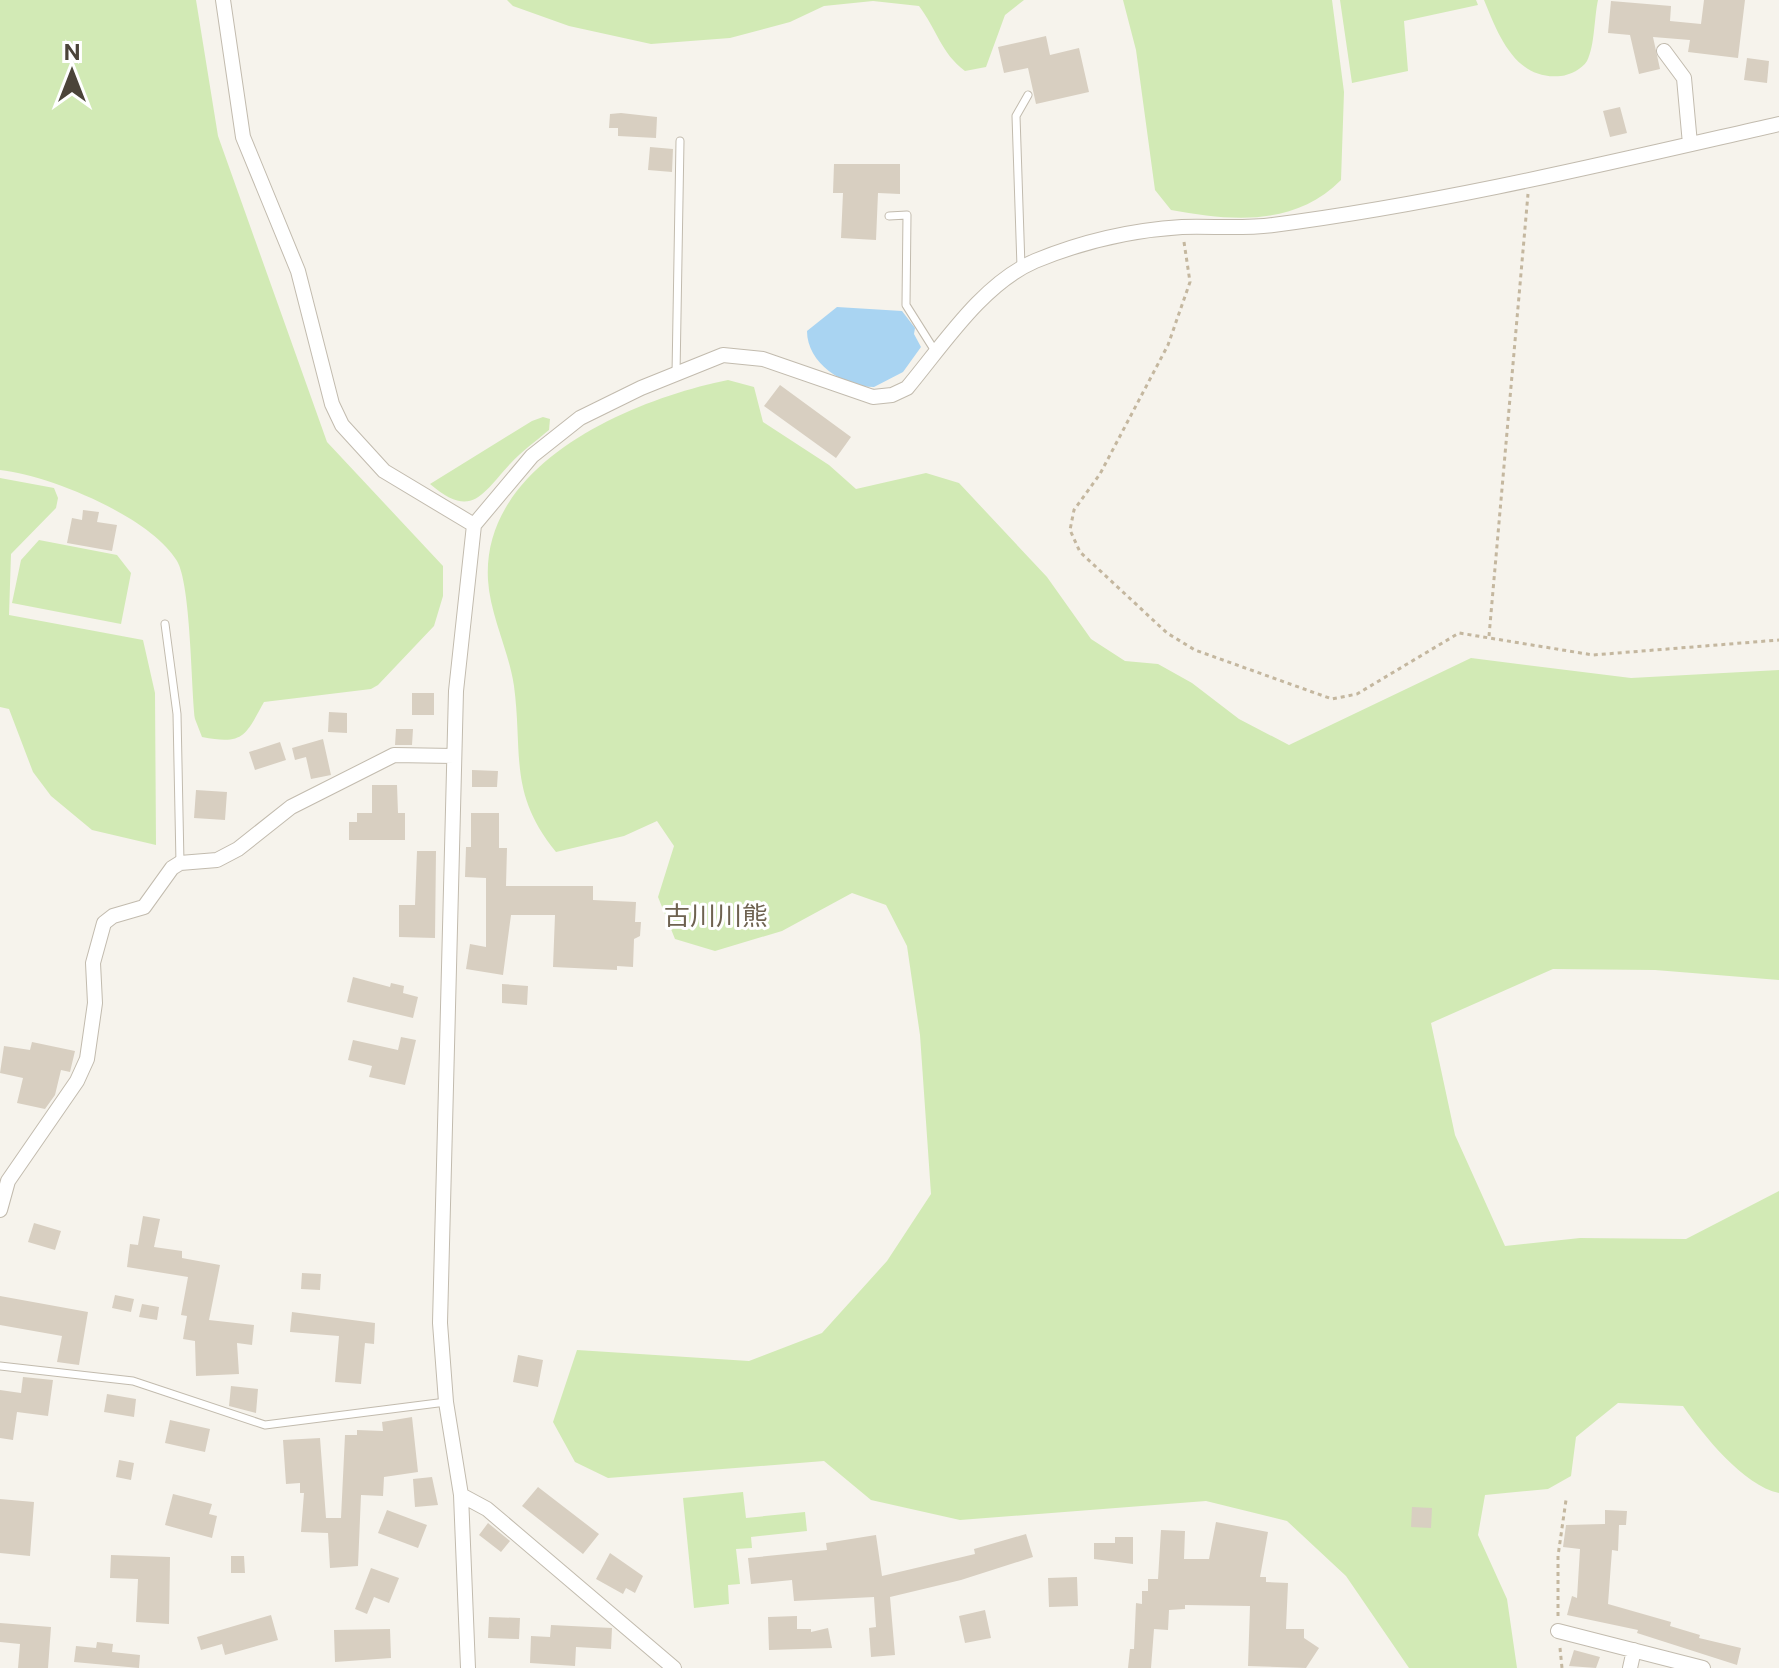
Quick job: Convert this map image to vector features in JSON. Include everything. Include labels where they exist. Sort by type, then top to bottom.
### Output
[{"type":"street","points":[[223,0],[243,137],[298,271],[332,404],[342,425],[384,471],[474,525]]},
{"type":"street","points":[[1664,51],[1684,78],[1690,144]]},
{"type":"street","points":[[468,1668],[461,1495],[446,1402],[440,1323],[454,756],[465,583],[474,525],[532,456],[568,426],[641,388],[723,355],[748,355],[873,397],[907,388],[978,304],[1022,269],[1091,242],[1180,227],[1271,225],[1529,180],[1779,124]]},
{"type":"street","points":[[0,1210],[8,1181],[77,1081],[87,1059],[95,1003],[93,963],[104,923],[113,916],[144,907],[172,868],[180,863],[217,860],[238,849],[291,807],[394,755],[454,756]]},
{"type":"street","points":[[461,1495],[487,1509],[674,1668]]},
{"type":"street","points":[[1558,1631],[1703,1668]]},
{"type":"street","points":[[1630,1668],[1634,1650]]},
{"type":"lane","points":[[1022,269],[1016,116],[1028,95]]},
{"type":"lane","points":[[676,374],[680,141]]},
{"type":"lane","points":[[889,216],[907,215],[906,305],[937,353]]},
{"type":"lane","points":[[165,624],[177,714],[177,851],[180,863]]},
{"type":"lane","points":[[0,1366],[133,1381],[265,1425],[446,1402]]},
{"type":"path","points":[[1489,636],[1529,180]]},
{"type":"path","points":[[1180,227],[1188,256],[1190,282],[1168,345],[1100,474],[1074,510],[1070,530],[1080,552],[1167,633],[1195,650],[1332,699],[1357,694],[1459,633],[1593,655],[1779,640]]},
{"type":"path","points":[[1562,1668],[1558,1631],[1558,1556],[1566,1500]]},
{"type":"green space","points":[[0,0],[196,0],[218,136],[327,442],[443,566],[443,596],[434,626],[371,689],[264,702],[242,735],[227,740],[202,737],[195,719],[188,613],[182,573],[177,561],[145,529],[97,501],[45,480],[0,470]]},
{"type":"green space","points":[[507,0],[1024,0],[1005,15],[986,67],[965,71],[945,49],[919,6],[873,1],[824,6],[790,22],[730,38],[651,44],[569,26],[513,6]]},
{"type":"green space","points":[[1123,0],[1332,0],[1344,92],[1341,180],[1303,206],[1261,217],[1217,217],[1171,210],[1155,190],[1136,50]]},
{"type":"green space","points":[[1340,0],[1476,0],[1478,5],[1404,21],[1408,71],[1352,83]]},
{"type":"green space","points":[[1484,0],[1598,0],[1592,47],[1587,61],[1579,69],[1564,75],[1545,76],[1532,71],[1510,53]]},
{"type":"green space","points":[[728,380],[754,387],[763,422],[829,465],[856,489],[926,473],[959,483],[1047,577],[1091,639],[1125,661],[1158,664],[1192,683],[1239,719],[1289,745],[1471,658],[1631,678],[1779,670],[1779,980],[1655,970],[1553,969],[1431,1023],[1455,1135],[1505,1246],[1580,1238],[1686,1239],[1779,1191],[1779,1493],[1752,1481],[1725,1458],[1683,1406],[1618,1403],[1576,1437],[1571,1476],[1548,1489],[1485,1495],[1478,1535],[1507,1599],[1517,1668],[1409,1668],[1346,1576],[1287,1521],[1206,1501],[960,1520],[871,1500],[824,1461],[608,1478],[575,1462],[553,1422],[577,1350],[749,1361],[822,1333],[887,1261],[931,1194],[920,1035],[907,946],[886,905],[852,893],[782,931],[715,951],[675,939],[658,897],[674,846],[657,821],[624,836],[556,852],[530,811],[524,791],[514,686],[488,580],[492,539],[509,502],[536,470],[570,443],[608,421],[649,403]]},
{"type":"green space","points":[[543,417],[550,419],[549,430],[475,499],[456,500],[430,484],[532,421]]},
{"type":"green space","points":[[0,478],[54,488],[58,498],[56,508],[11,554],[9,615],[143,640],[155,693],[156,845],[92,830],[51,796],[33,772],[9,709],[0,707]]},
{"type":"green space","points":[[39,540],[117,555],[131,573],[121,624],[12,603],[21,560]]},
{"type":"green space","points":[[743,1492],[746,1518],[805,1512],[807,1531],[751,1537],[752,1548],[736,1549],[740,1584],[728,1585],[729,1604],[694,1608],[683,1498]]},
{"type":"water","points":[[837,307],[902,311],[915,328],[914,334],[921,347],[903,372],[874,387],[839,378],[813,353],[807,331]]},
{"type":"building","points":[[1704,0],[1745,0],[1738,58],[1688,52],[1690,40],[1653,37],[1660,69],[1639,74],[1630,35],[1608,33],[1611,1],[1671,6],[1670,21],[1701,24]]},
{"type":"building","points":[[1046,36],[1050,55],[1079,48],[1089,92],[1036,104],[1028,68],[1004,73],[998,47]]},
{"type":"building","points":[[1747,58],[1769,61],[1767,83],[1744,80]]},
{"type":"building","points":[[1620,107],[1627,133],[1610,137],[1603,111]]},
{"type":"building","points":[[610,114],[657,117],[656,138],[618,136],[618,128],[609,128]]},
{"type":"building","points":[[650,147],[673,149],[672,172],[648,170]]},
{"type":"building","points":[[834,164],[900,164],[900,194],[878,193],[876,240],[841,238],[843,193],[833,193]]},
{"type":"building","points":[[780,385],[851,437],[836,458],[764,406]]},
{"type":"building","points":[[83,510],[99,512],[97,522],[117,525],[112,551],[67,543],[72,518],[82,520]]},
{"type":"building","points":[[412,693],[434,693],[434,715],[412,715]]},
{"type":"building","points":[[329,712],[347,713],[347,733],[328,732]]},
{"type":"building","points":[[396,729],[413,729],[412,745],[395,745]]},
{"type":"building","points":[[323,739],[331,775],[311,779],[306,757],[295,760],[292,748]]},
{"type":"building","points":[[280,742],[286,760],[255,770],[249,752]]},
{"type":"building","points":[[472,770],[498,771],[497,787],[472,787]]},
{"type":"building","points":[[372,785],[397,785],[398,813],[405,813],[405,840],[349,840],[349,822],[357,822],[357,813],[372,813]]},
{"type":"building","points":[[196,790],[227,792],[225,820],[194,818]]},
{"type":"building","points":[[471,813],[499,813],[499,848],[507,848],[506,886],[593,886],[593,900],[636,902],[635,922],[641,922],[640,936],[634,939],[633,967],[617,966],[617,970],[553,967],[555,915],[511,915],[503,975],[466,969],[470,944],[486,947],[486,878],[465,877],[466,847],[471,847]]},
{"type":"building","points":[[417,851],[436,851],[435,938],[399,937],[399,905],[415,905]]},
{"type":"building","points":[[353,977],[390,987],[391,983],[404,986],[403,993],[418,997],[413,1018],[347,1002]]},
{"type":"building","points":[[502,984],[528,986],[527,1005],[502,1003]]},
{"type":"building","points":[[401,1037],[416,1040],[405,1085],[369,1077],[372,1066],[348,1060],[353,1040],[398,1050]]},
{"type":"building","points":[[32,1042],[75,1051],[70,1072],[61,1070],[55,1095],[45,1109],[17,1103],[23,1078],[0,1073],[4,1046],[30,1050]]},
{"type":"building","points":[[143,1216],[160,1219],[154,1247],[182,1251],[182,1258],[220,1265],[209,1320],[254,1325],[252,1345],[237,1343],[239,1374],[196,1376],[195,1341],[183,1339],[187,1316],[181,1315],[188,1277],[127,1267],[130,1244],[138,1245]]},
{"type":"building","points":[[34,1223],[61,1231],[55,1250],[28,1242]]},
{"type":"building","points":[[302,1273],[321,1274],[320,1290],[301,1289]]},
{"type":"building","points":[[115,1295],[134,1299],[131,1312],[112,1308]]},
{"type":"building","points":[[0,1296],[88,1312],[79,1365],[57,1362],[62,1336],[0,1325]]},
{"type":"building","points":[[142,1304],[159,1307],[157,1320],[139,1317]]},
{"type":"building","points":[[292,1312],[375,1323],[374,1344],[365,1343],[361,1384],[335,1382],[339,1336],[290,1332]]},
{"type":"building","points":[[518,1355],[543,1360],[538,1387],[513,1382]]},
{"type":"building","points":[[23,1377],[53,1380],[48,1416],[17,1412],[13,1440],[0,1438],[0,1390],[21,1393]]},
{"type":"building","points":[[231,1386],[258,1389],[256,1413],[229,1406]]},
{"type":"building","points":[[107,1394],[136,1399],[134,1417],[104,1412]]},
{"type":"building","points":[[412,1417],[418,1472],[384,1477],[383,1496],[361,1495],[358,1566],[330,1568],[328,1533],[301,1532],[304,1493],[300,1493],[300,1483],[286,1484],[283,1440],[320,1438],[326,1518],[341,1518],[345,1435],[357,1435],[357,1430],[383,1431],[382,1422]]},
{"type":"building","points":[[170,1420],[210,1429],[205,1452],[165,1443]]},
{"type":"building","points":[[119,1460],[134,1463],[131,1480],[116,1477]]},
{"type":"building","points":[[432,1477],[438,1505],[415,1507],[413,1479]]},
{"type":"building","points":[[538,1487],[599,1534],[583,1554],[522,1506]]},
{"type":"building","points":[[173,1494],[212,1504],[209,1514],[217,1516],[212,1538],[165,1525]]},
{"type":"building","points":[[0,1499],[34,1502],[30,1556],[0,1553]]},
{"type":"building","points":[[1412,1507],[1432,1508],[1431,1528],[1411,1527]]},
{"type":"building","points":[[387,1510],[427,1525],[418,1548],[378,1533]]},
{"type":"building","points":[[1605,1510],[1627,1511],[1626,1525],[1619,1525],[1618,1551],[1612,1550],[1608,1604],[1671,1622],[1670,1626],[1700,1635],[1699,1638],[1741,1648],[1737,1665],[1637,1633],[1638,1630],[1567,1615],[1572,1596],[1577,1598],[1580,1549],[1563,1547],[1566,1525],[1605,1524]]},
{"type":"building","points":[[1216,1522],[1268,1532],[1260,1577],[1266,1577],[1266,1582],[1288,1583],[1286,1629],[1304,1629],[1304,1638],[1319,1648],[1306,1668],[1248,1666],[1250,1606],[1185,1605],[1185,1609],[1169,1610],[1168,1630],[1154,1629],[1151,1668],[1128,1668],[1130,1649],[1134,1649],[1136,1603],[1142,1604],[1142,1591],[1148,1591],[1148,1579],[1158,1579],[1161,1530],[1185,1531],[1184,1559],[1209,1559]]},
{"type":"building","points":[[488,1523],[510,1541],[501,1552],[479,1535]]},
{"type":"building","points":[[1026,1534],[1033,1557],[961,1580],[890,1597],[895,1655],[871,1657],[869,1628],[876,1627],[874,1597],[794,1601],[792,1580],[751,1584],[748,1558],[827,1550],[826,1543],[876,1535],[882,1576],[975,1554],[974,1549]]},
{"type":"building","points":[[1115,1537],[1133,1537],[1133,1564],[1094,1559],[1094,1543],[1115,1543]]},
{"type":"building","points":[[610,1553],[643,1576],[635,1593],[626,1588],[623,1594],[596,1579]]},
{"type":"building","points":[[111,1555],[170,1557],[169,1624],[136,1622],[138,1579],[110,1578]]},
{"type":"building","points":[[231,1556],[244,1556],[245,1573],[231,1573]]},
{"type":"building","points":[[371,1568],[399,1578],[389,1603],[374,1597],[367,1614],[355,1609]]},
{"type":"building","points":[[1077,1577],[1078,1606],[1049,1607],[1048,1578]]},
{"type":"building","points":[[985,1610],[991,1638],[965,1643],[959,1616]]},
{"type":"building","points":[[271,1615],[278,1640],[225,1655],[222,1644],[201,1650],[197,1637]]},
{"type":"building","points":[[797,1616],[797,1629],[811,1629],[811,1632],[828,1628],[832,1648],[769,1650],[768,1617]]},
{"type":"building","points":[[489,1617],[520,1618],[519,1639],[488,1638]]},
{"type":"building","points":[[0,1623],[51,1627],[48,1668],[18,1668],[20,1644],[0,1642]]},
{"type":"building","points":[[551,1625],[612,1628],[611,1649],[576,1647],[575,1666],[530,1663],[531,1636],[550,1637]]},
{"type":"building","points":[[390,1629],[391,1658],[335,1662],[334,1630]]},
{"type":"building","points":[[97,1642],[113,1644],[112,1652],[140,1655],[139,1668],[74,1662],[76,1646],[96,1648]]},
{"type":"building","points":[[1574,1650],[1600,1657],[1596,1668],[1569,1666]]},
{"type":"district","name":"古川川熊","points":[[716,915]]}]
